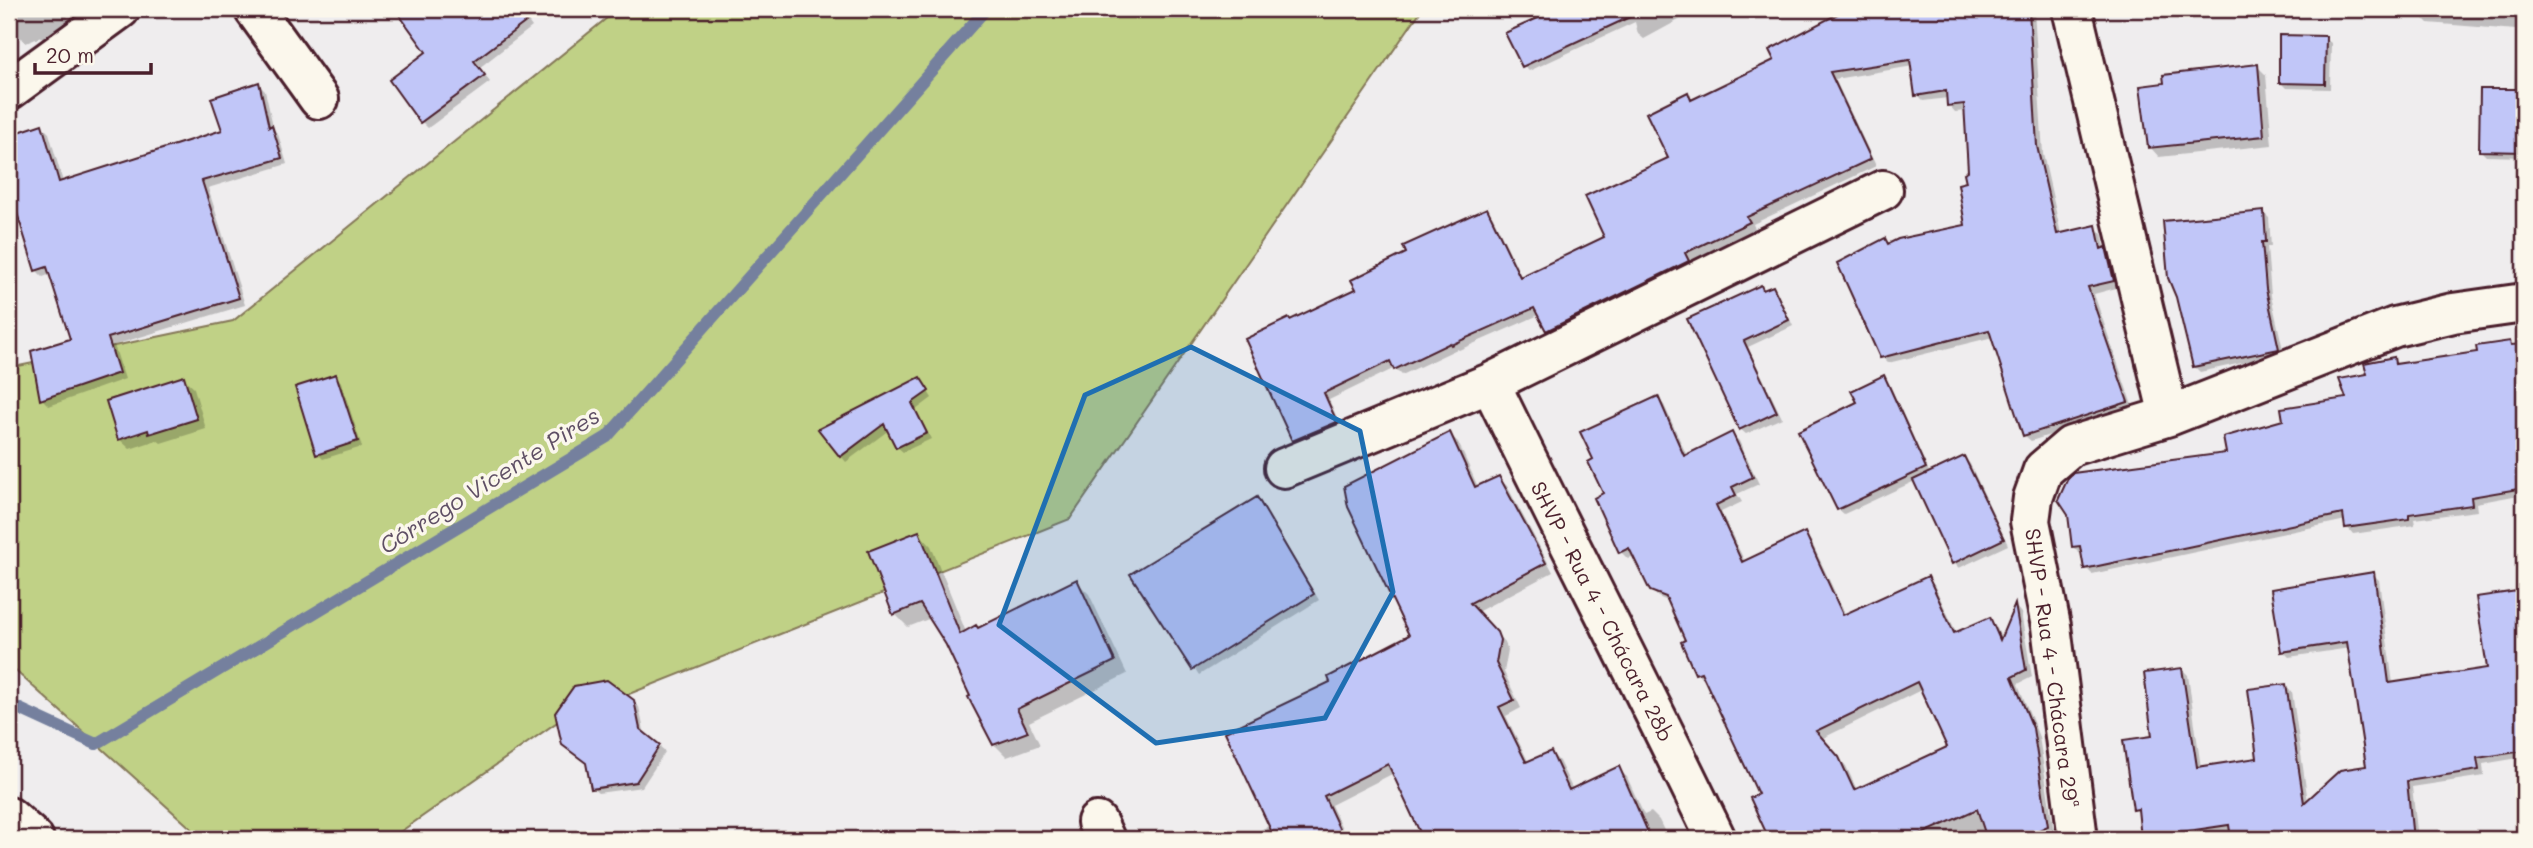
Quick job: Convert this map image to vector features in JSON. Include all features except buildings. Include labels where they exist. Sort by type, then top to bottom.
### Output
[{"type":"street","points":[[9,90],[120,9]]},
{"type":"street","points":[[254,9],[319,99]]},
{"type":"street","points":[[2072,9],[2169,416]]},
{"type":"street","points":[[1284,468],[1490,383],[1883,190]]},
{"type":"street","name":"SHVP - Rua 4 - Chácara 29ª","points":[[2078,839],[2051,626],[2031,521],[2033,498],[2043,470],[2071,446],[2169,416],[2395,327],[2453,313],[2524,303]]},
{"type":"street","name":"SHVP - Rua 4 - Chácara 28b","points":[[1490,383],[1577,562],[1652,705],[1716,839]]},
{"type":"street","points":[[9,817],[34,839]]},
{"type":"highlighted area","points":[[1191,347],[1360,431],[1393,592],[1325,718],[1156,743],[999,625],[1085,395]]},
{"type":"green space","points":[[618,9],[1422,9],[1070,519],[556,723],[390,839],[203,839],[9,665],[9,368],[233,321]]},
{"type":"waterway","name":"Córrego Vicente Pires","points":[[9,704],[96,744],[607,437],[986,9]]}]
